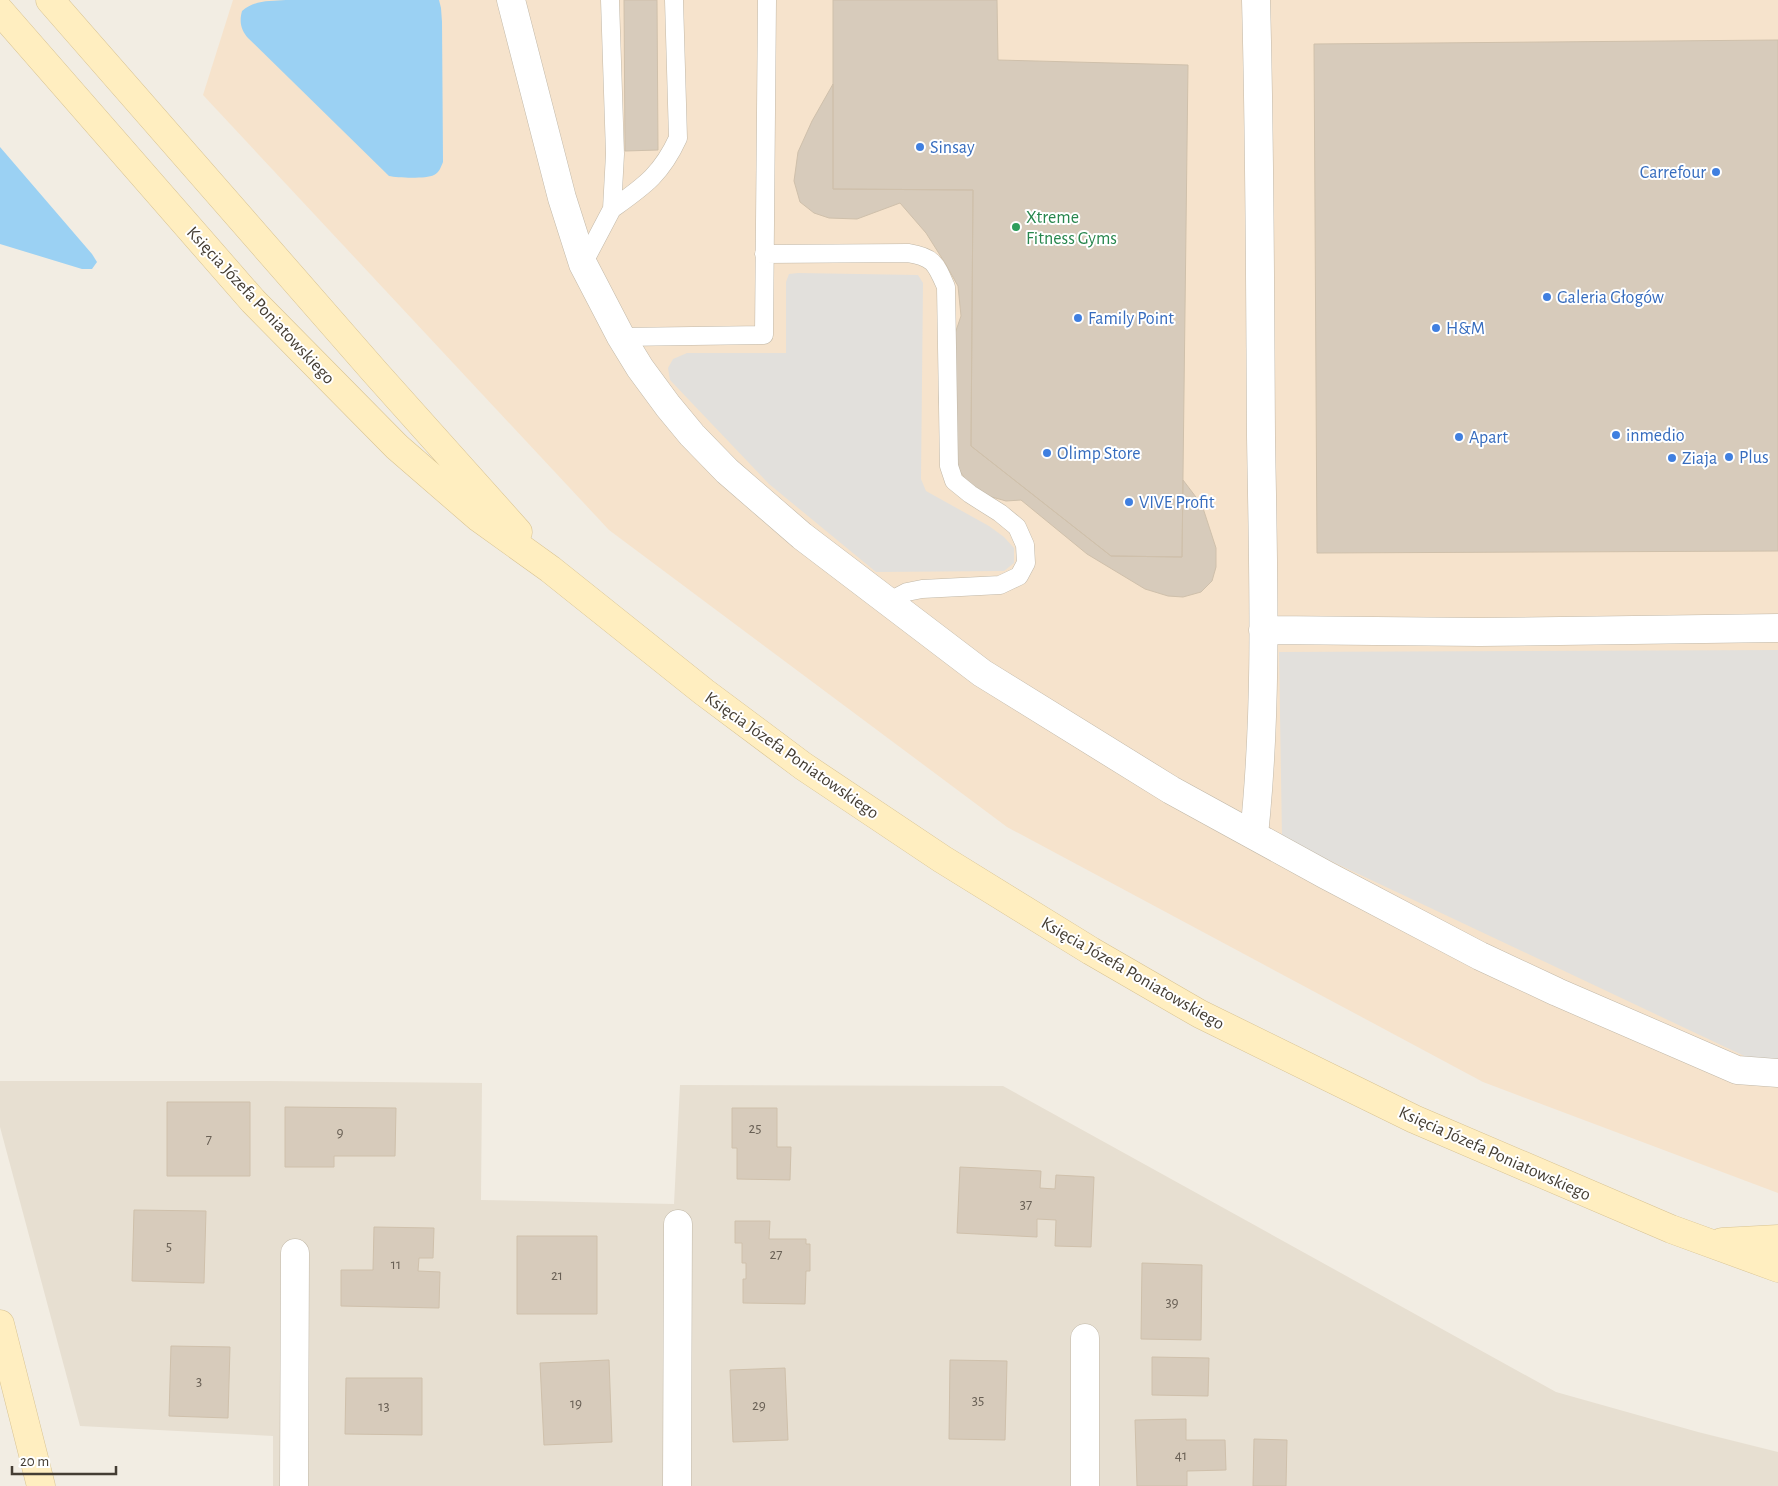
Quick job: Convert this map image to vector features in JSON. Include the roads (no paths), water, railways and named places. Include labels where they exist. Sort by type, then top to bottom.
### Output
[{"type":"main road","name":"Księcia Józefa Poniatowskiego","points":[[50,0],[66,11],[374,371],[550,569]]},
{"type":"main road","name":"Księcia Józefa Poniatowskiego","points":[[0,11],[253,301],[397,447],[479,518],[550,569],[704,692],[803,766],[942,859],[1091,951],[1200,1014],[1405,1114],[1566,1185],[1671,1229],[1778,1268]]},
{"type":"main road","points":[[1708,1242],[1778,1238]]},
{"type":"main road","points":[[0,1324],[41,1486]]},
{"type":"street","points":[[511,0],[562,198],[583,264],[622,337],[640,368],[668,406],[728,471],[802,536],[982,673],[1171,790],[1401,915],[1557,992],[1737,1070],[1778,1073]]},
{"type":"street","points":[[1254,835],[1259,775],[1263,630],[1256,0]]},
{"type":"street","points":[[1263,630],[1480,632],[1778,628]]},
{"type":"street","points":[[677,1486],[678,1224]]},
{"type":"street","points":[[294,1486],[295,1253]]},
{"type":"street","points":[[1085,1338],[1086,1486]]},
{"type":"lane","points":[[583,264],[612,209],[615,154],[610,0]]},
{"type":"lane","points":[[612,209],[650,181],[669,158],[678,138],[674,0]]},
{"type":"lane","points":[[622,337],[764,335],[767,0]]},
{"type":"lane","points":[[764,254],[908,253],[924,256],[937,267],[946,287],[949,466],[954,482],[1000,513],[1017,527],[1025,545],[1026,563],[1019,576],[1000,585],[922,589],[907,592],[888,602]]},
{"type":"water","points":[[286,0],[439,0],[442,22],[443,162],[437,173],[419,178],[389,176],[248,38],[241,26],[242,11],[257,3]]},
{"type":"water","points":[[0,147],[92,254],[97,262],[92,269],[82,269],[0,244]]},
{"type":"place","name":"Sinsay","points":[[920,147]]},
{"type":"place","name":"Carrefour","points":[[1716,172]]},
{"type":"place","name":"Xtreme Fitness Gyms","points":[[1016,227]]},
{"type":"place","name":"Galeria Głogów","points":[[1547,297]]},
{"type":"place","name":"Family Point","points":[[1078,318]]},
{"type":"place","name":"H&M","points":[[1436,328]]},
{"type":"place","name":"inmedio","points":[[1616,435]]},
{"type":"place","name":"Apart","points":[[1459,437]]},
{"type":"place","name":"Olimp Store","points":[[1047,453]]},
{"type":"place","name":"Plus","points":[[1729,457]]},
{"type":"place","name":"Ziaja","points":[[1672,458]]},
{"type":"place","name":"VIVE Profit","points":[[1129,502]]}]
